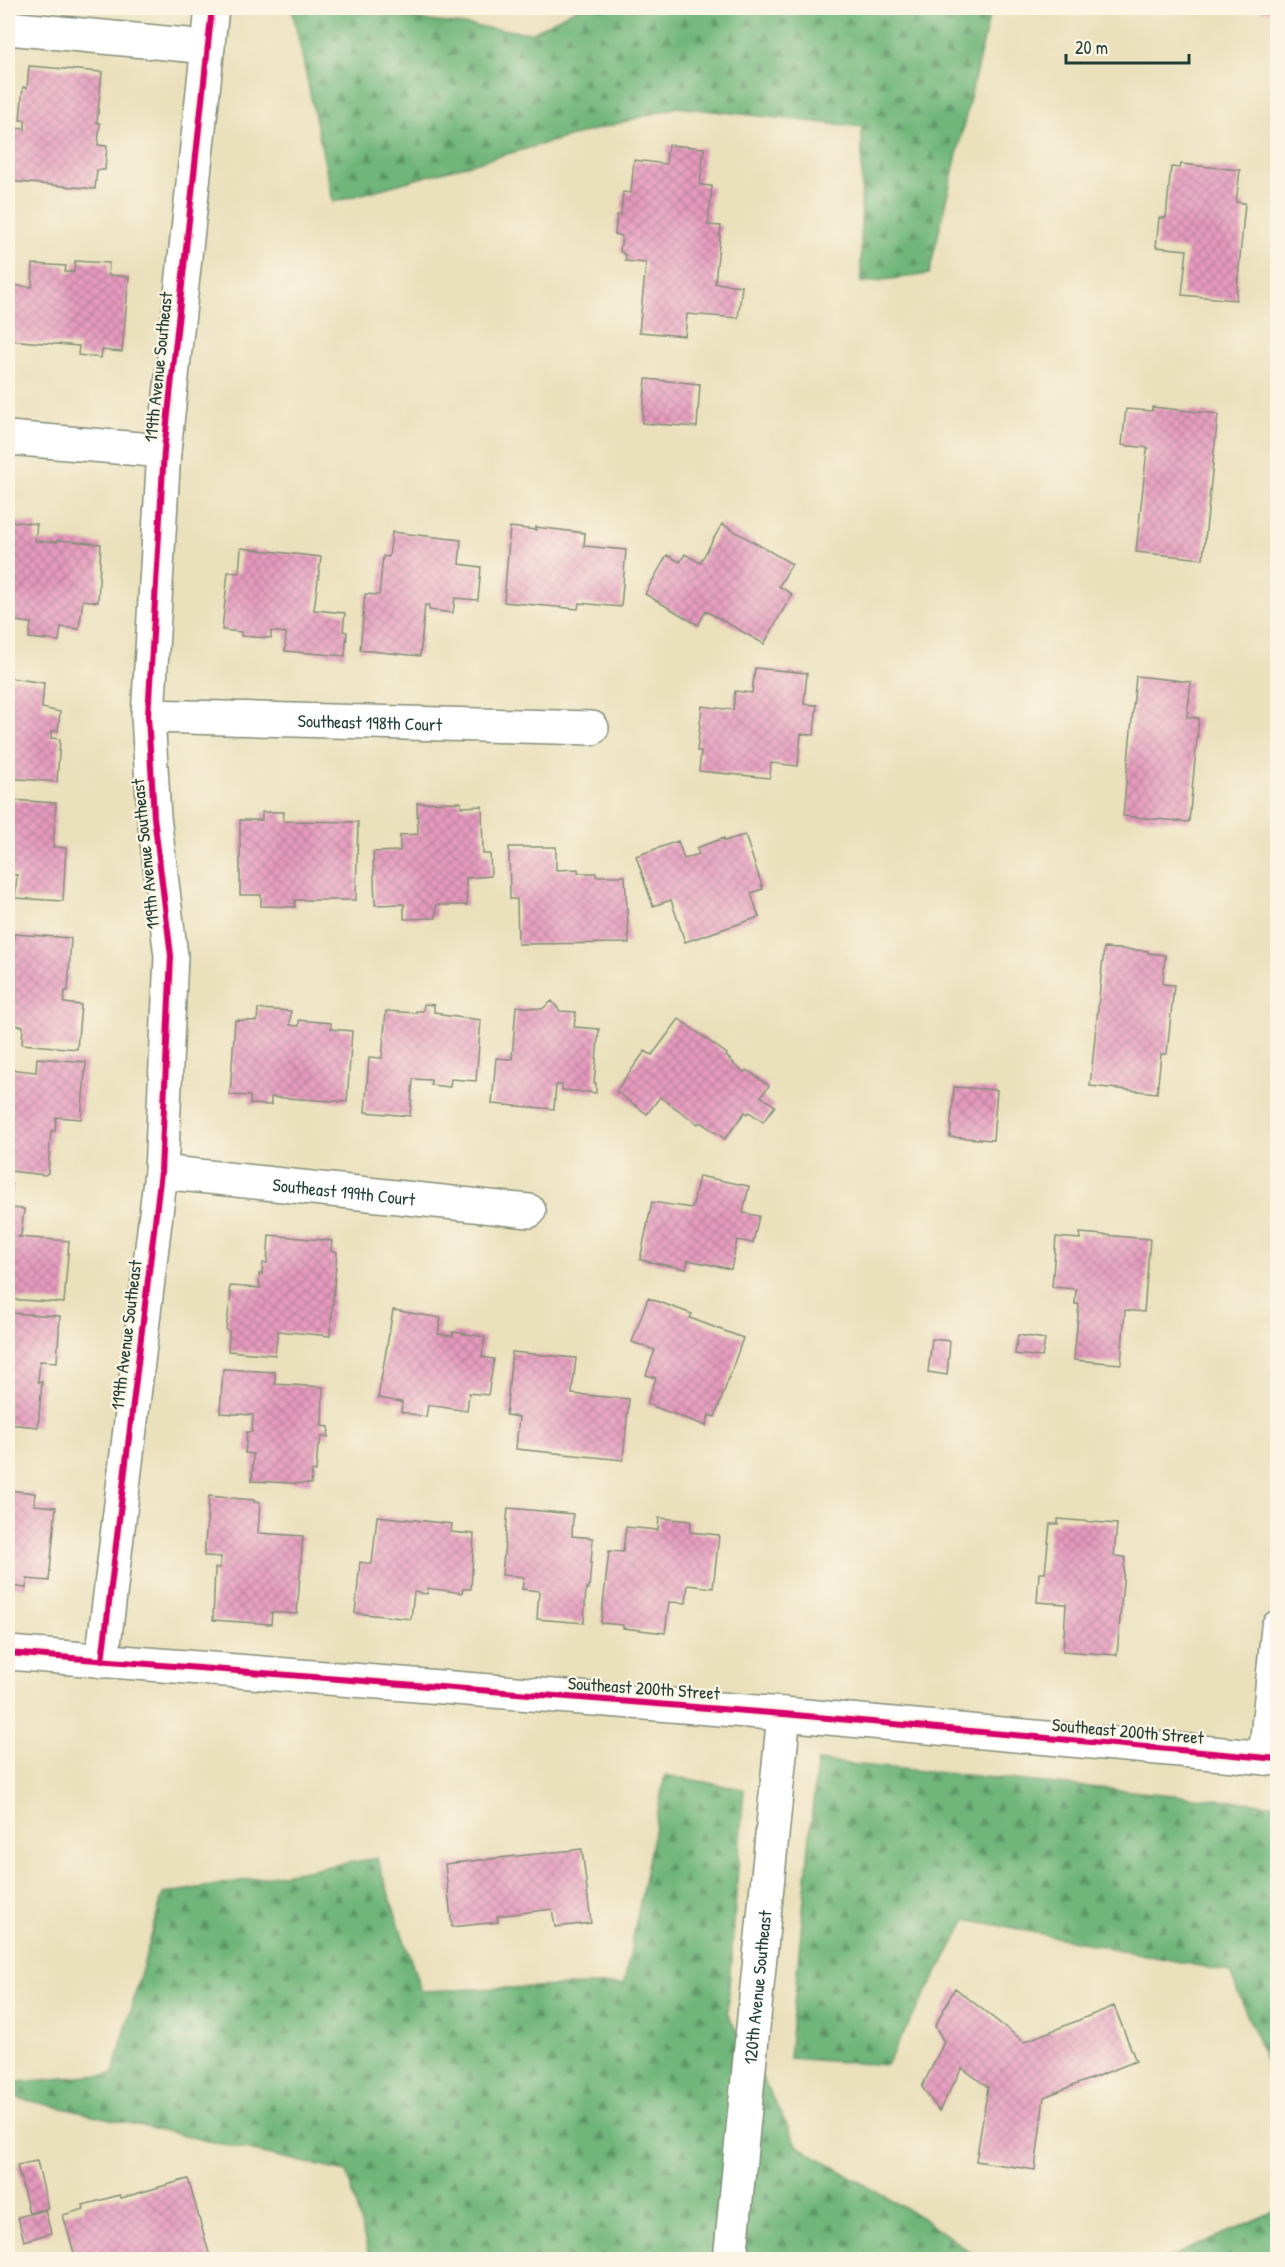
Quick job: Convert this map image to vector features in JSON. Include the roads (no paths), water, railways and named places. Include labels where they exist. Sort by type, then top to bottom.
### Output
[{"type":"street","name":"119th Avenue Southeast","points":[[102,1661],[160,1172],[171,956],[154,817],[148,716],[164,451],[212,8]]},
{"type":"street","points":[[8,28],[208,47]]},
{"type":"street","points":[[8,438],[164,451]]},
{"type":"street","name":"Southeast 198th Court","points":[[148,716],[592,728]]},
{"type":"street","name":"Southeast 199th Court","points":[[160,1172],[529,1211]]},
{"type":"street","points":[[1271,1759],[1278,1627]]},
{"type":"street","name":"Southeast 200th Street","points":[[8,1653],[784,1714],[1271,1759]]},
{"type":"street","name":"120th Avenue Southeast","points":[[729,2259],[784,1714]]}]
